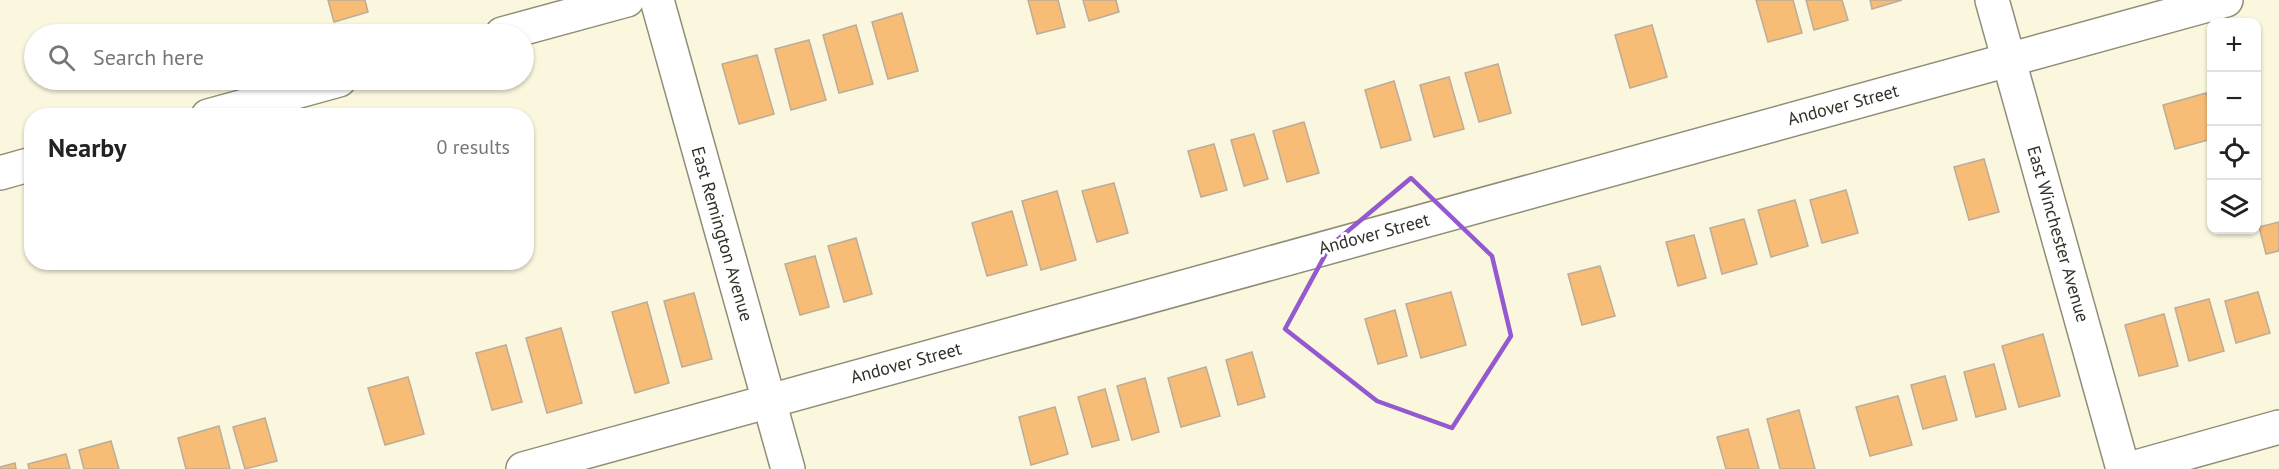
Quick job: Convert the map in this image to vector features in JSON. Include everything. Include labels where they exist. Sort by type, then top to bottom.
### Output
[{"type":"street","points":[[534,25],[627,0]]},
{"type":"street","name":"East Remington Avenue","points":[[657,0],[788,469]]},
{"type":"street","name":"East Winchester Avenue","points":[[1992,0],[2123,469]]},
{"type":"street","name":"Andover Street","points":[[523,469],[2226,0]]},
{"type":"street","points":[[237,108],[303,90]]},
{"type":"street","points":[[0,173],[24,166]]},
{"type":"street","points":[[2129,469],[2279,427]]},
{"type":"highlighted area","points":[[1411,178],[1492,256],[1511,336],[1452,428],[1377,401],[1285,329],[1330,246]]},
{"type":"building","points":[[328,0],[365,0],[368,12],[334,22]]},
{"type":"building","points":[[1028,0],[1058,0],[1065,27],[1037,34]]},
{"type":"building","points":[[1083,0],[1116,0],[1119,12],[1089,21]]},
{"type":"building","points":[[1756,0],[1793,0],[1802,33],[1768,42]]},
{"type":"building","points":[[1806,0],[1842,0],[1848,20],[1814,30]]},
{"type":"building","points":[[1870,0],[1902,0],[1872,9]]},
{"type":"building","points":[[902,13],[918,71],[888,79],[872,22]]},
{"type":"building","points":[[856,25],[873,84],[839,93],[823,35]]},
{"type":"building","points":[[1652,25],[1667,77],[1630,88],[1615,35]]},
{"type":"building","points":[[809,40],[826,100],[791,110],[775,49]]},
{"type":"building","points":[[757,55],[774,114],[739,124],[722,64]]},
{"type":"building","points":[[1498,64],[1511,113],[1479,122],[1465,73]]},
{"type":"building","points":[[1449,77],[1464,129],[1434,137],[1420,85]]},
{"type":"building","points":[[1394,81],[1411,140],[1381,148],[1365,90]]},
{"type":"building","points":[[2206,93],[2207,140],[2175,149],[2163,105]]},
{"type":"building","points":[[1304,122],[1319,173],[1287,182],[1273,131]]},
{"type":"building","points":[[1254,134],[1268,179],[1244,186],[1231,140]]},
{"type":"building","points":[[1214,144],[1227,190],[1201,197],[1188,151]]},
{"type":"building","points":[[1984,159],[1999,212],[1969,220],[1954,167]]},
{"type":"building","points":[[1114,183],[1128,233],[1097,242],[1082,191]]},
{"type":"building","points":[[1846,190],[1858,233],[1822,243],[1810,200]]},
{"type":"building","points":[[1057,191],[1076,260],[1041,270],[1022,201]]},
{"type":"building","points":[[1795,200],[1808,246],[1771,257],[1758,210]]},
{"type":"building","points":[[1012,211],[1027,265],[987,276],[972,223]]},
{"type":"building","points":[[1744,219],[1757,264],[1722,274],[1710,228]]},
{"type":"building","points":[[2279,222],[2279,251],[2266,254],[2261,226]]},
{"type":"building","points":[[1694,235],[1706,278],[1678,286],[1666,242]]},
{"type":"building","points":[[856,238],[872,294],[844,302],[828,246]]},
{"type":"building","points":[[815,256],[829,307],[800,315],[785,264]]},
{"type":"building","points":[[1600,266],[1615,316],[1582,325],[1568,274]]},
{"type":"building","points":[[1451,292],[1466,345],[1421,358],[1406,304]]},
{"type":"building","points":[[2258,292],[2270,333],[2236,343],[2225,301]]},
{"type":"building","points":[[694,293],[712,359],[682,367],[664,301]]},
{"type":"building","points":[[2209,299],[2224,351],[2189,361],[2175,308]]},
{"type":"building","points":[[647,302],[669,383],[635,393],[612,312]]},
{"type":"building","points":[[1395,310],[1407,356],[1378,364],[1365,319]]},
{"type":"building","points":[[2164,314],[2178,366],[2139,376],[2125,325]]},
{"type":"building","points":[[561,328],[582,403],[547,413],[526,338]]},
{"type":"building","points":[[2043,334],[2060,396],[2019,407],[2002,346]]},
{"type":"building","points":[[506,345],[522,402],[492,410],[476,353]]},
{"type":"building","points":[[1252,352],[1265,397],[1238,405],[1226,360]]},
{"type":"building","points":[[1994,364],[2006,409],[1976,417],[1964,372]]},
{"type":"building","points":[[1206,367],[1220,416],[1181,427],[1168,378]]},
{"type":"building","points":[[1945,376],[1957,420],[1923,429],[1911,385]]},
{"type":"building","points":[[408,377],[424,434],[385,445],[368,388]]},
{"type":"building","points":[[1145,378],[1159,432],[1132,440],[1117,386]]},
{"type":"building","points":[[1105,389],[1119,440],[1092,447],[1078,397]]},
{"type":"building","points":[[1898,396],[1912,445],[1870,456],[1856,407]]},
{"type":"building","points":[[1055,407],[1068,454],[1031,465],[1019,417]]},
{"type":"building","points":[[1799,410],[1815,469],[1780,469],[1767,419]]},
{"type":"building","points":[[265,418],[277,461],[245,469],[233,427]]},
{"type":"building","points":[[219,426],[230,469],[186,469],[178,438]]},
{"type":"building","points":[[1748,429],[1759,469],[1726,469],[1717,437]]},
{"type":"building","points":[[111,441],[119,469],[84,469],[79,450]]},
{"type":"building","points":[[66,454],[70,469],[29,469],[28,464]]},
{"type":"building","points":[[15,463],[16,469],[0,469],[0,467]]}]
